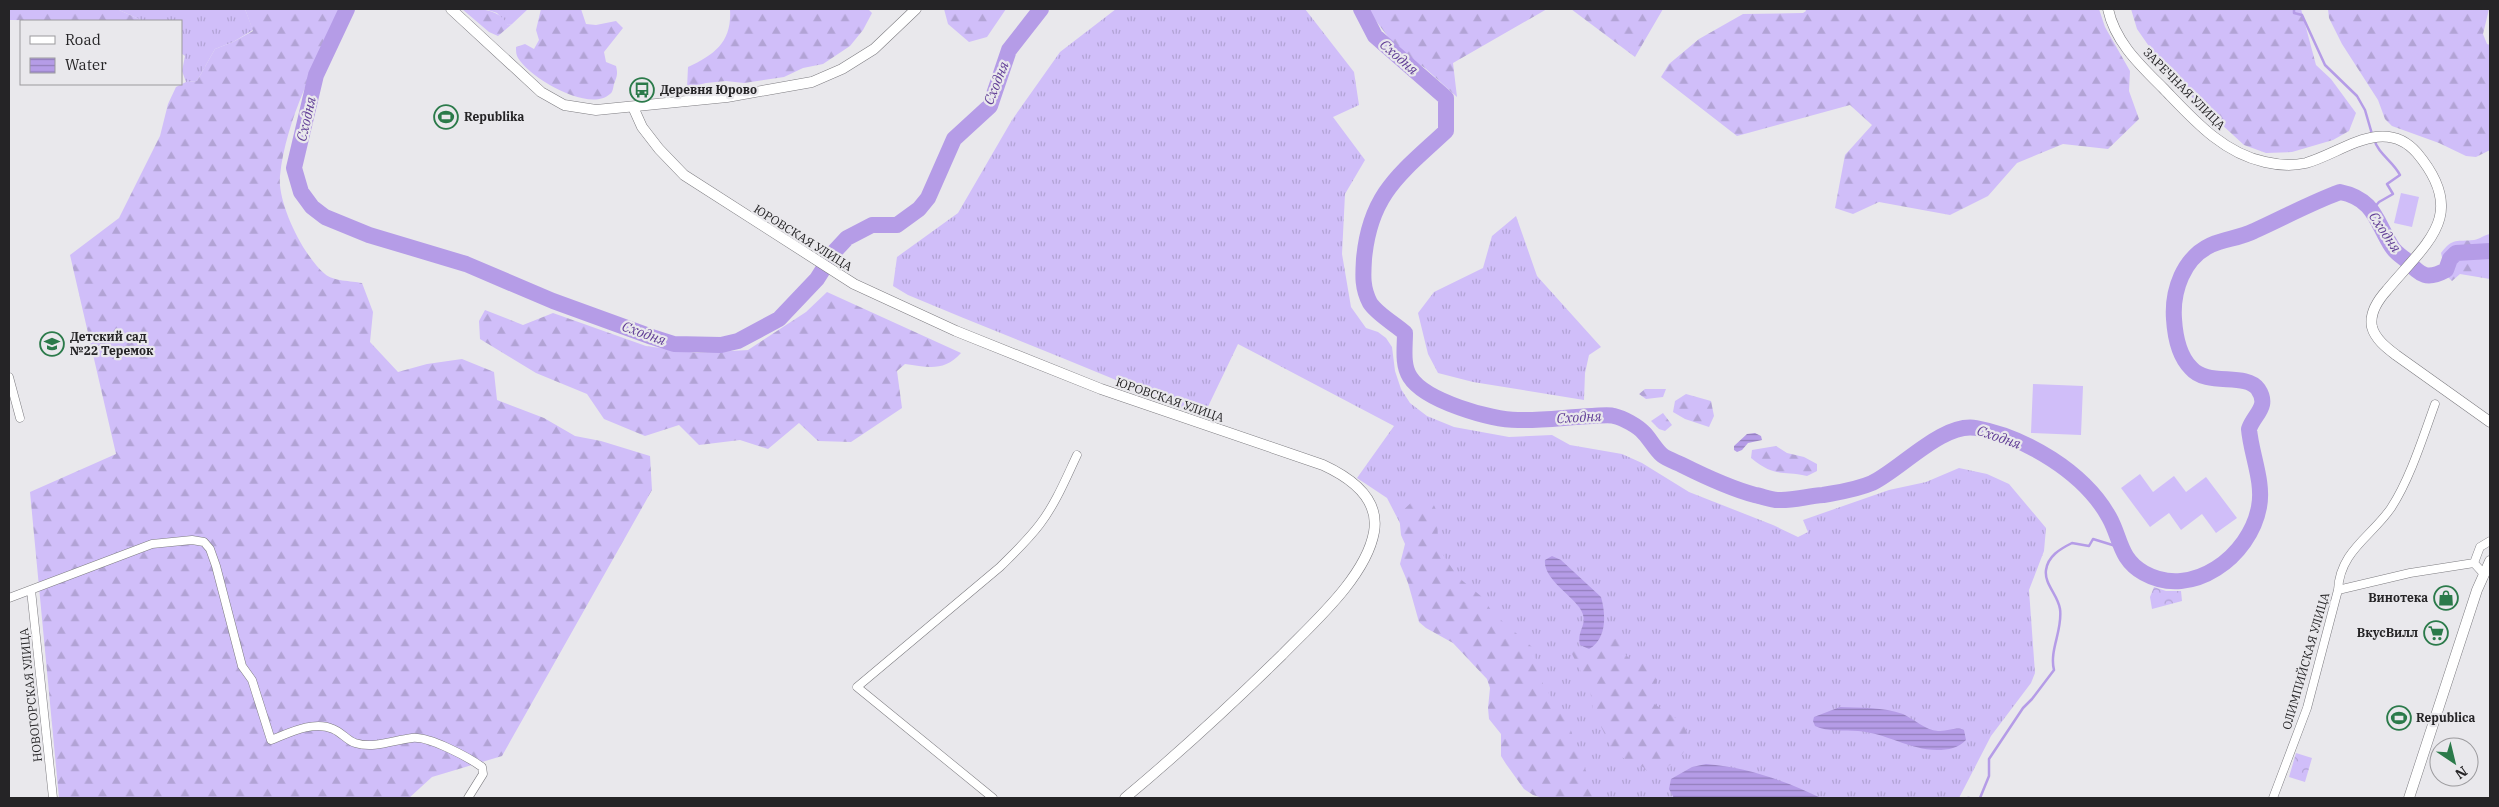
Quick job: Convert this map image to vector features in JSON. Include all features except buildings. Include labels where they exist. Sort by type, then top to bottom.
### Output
[{"type":"main road","points":[[451,9],[541,92],[554,101],[586,110],[633,107],[774,90],[821,79],[874,49],[916,9]]},
{"type":"main road","name":"ЗАРЕЧНАЯ УЛИЦА","points":[[2108,9],[2116,31],[2138,62],[2204,129],[2239,153],[2264,162],[2294,165],[2306,163],[2346,145],[2378,136],[2397,138],[2416,152],[2428,169],[2440,196],[2442,207],[2438,228],[2374,307],[2372,327],[2376,335],[2396,355],[2490,422]]},
{"type":"main road","name":"ЮРОВСКАЯ УЛИЦА","points":[[633,107],[642,127],[659,149],[684,175],[840,277],[882,298],[999,349],[1136,401],[1323,464],[1341,473],[1354,483],[1372,509],[1374,532],[1359,568],[1328,607],[1232,705],[1124,798]]},
{"type":"main road","points":[[2409,798],[2483,573],[2490,561]]},
{"type":"street","points":[[9,377],[20,418]]},
{"type":"street","name":"ОЛИМПИЙСКАЯ УЛИЦА","points":[[2274,798],[2307,708],[2338,590],[2339,574],[2350,554],[2391,508],[2412,469],[2435,404]]},
{"type":"street","points":[[993,798],[857,687],[1000,567],[1022,544],[1051,507],[1077,455]]},
{"type":"street","points":[[9,598],[152,544],[192,540],[204,542],[210,549],[216,566],[242,666],[252,680],[271,740],[308,727],[324,725],[355,743],[375,744],[413,737],[422,739],[457,752],[482,768],[483,774],[468,798]]},
{"type":"street","points":[[2474,563],[2480,548],[2485,542],[2490,541]]},
{"type":"street","points":[[2338,590],[2410,573],[2474,563]]},
{"type":"street","points":[[2474,563],[2483,573]]},
{"type":"street","name":"НОВОГОРСКАЯ УЛИЦА","points":[[31,590],[52,798]]},
{"type":"green space","points":[[9,9],[117,9],[141,20],[20,20],[9,20]]},
{"type":"green space","points":[[117,9],[245,9],[253,30],[233,42],[215,49],[197,81],[186,82],[182,71],[185,56],[182,54],[182,20],[141,20]]},
{"type":"green space","points":[[245,9],[344,9],[313,69],[296,111],[283,155],[280,187],[287,214],[294,229],[317,266],[332,278],[362,283],[373,312],[370,342],[398,372],[427,364],[462,359],[494,372],[497,400],[544,418],[575,436],[601,441],[650,456],[652,490],[502,756],[432,777],[409,798],[59,798],[30,492],[116,454],[70,255],[119,218],[160,136],[168,104],[176,87],[186,82],[197,81],[215,49],[253,31]]},
{"type":"green space","points":[[462,9],[494,12],[504,19],[508,25],[512,24],[498,36],[489,32]]},
{"type":"green space","points":[[485,9],[528,9],[512,24],[508,25],[497,13]]},
{"type":"green space","points":[[541,9],[581,9],[586,24],[596,25],[616,21],[623,28],[604,52],[606,62],[616,66],[617,71],[613,90],[610,94],[601,99],[588,99],[561,91],[534,75],[517,57],[516,47],[525,44],[534,49],[539,40],[536,30]]},
{"type":"green space","points":[[730,9],[868,9],[872,13],[863,30],[850,46],[823,64],[803,68],[784,77],[744,83],[726,81],[706,83],[687,88],[688,67],[707,57],[725,38],[730,20]]},
{"type":"green space","points":[[944,9],[1006,9],[987,37],[969,42],[948,24]]},
{"type":"green space","points":[[1116,9],[1305,9],[1354,72],[1359,105],[1333,117],[1365,160],[1345,194],[1342,254],[1351,307],[1366,328],[1378,332],[1386,338],[1392,347],[1395,371],[1401,389],[1410,403],[1427,416],[1454,427],[1509,437],[1552,435],[1570,445],[1622,454],[1642,463],[1689,492],[1773,525],[1798,537],[1808,532],[1803,520],[1889,490],[1926,482],[1959,468],[1987,474],[2009,484],[2046,528],[2044,551],[2029,590],[2035,673],[2031,683],[1991,736],[1959,798],[1587,798],[1468,655],[1387,498],[1357,478],[1394,426],[1238,344],[1203,417],[908,295],[893,286],[897,257],[958,213],[1012,120],[1060,52]]},
{"type":"green space","points":[[1367,9],[1547,9],[1453,63],[1457,97],[1425,68],[1398,50]]},
{"type":"green space","points":[[1571,9],[1663,9],[1635,57]]},
{"type":"green space","points":[[1805,9],[2099,9],[2105,27],[2130,71],[2129,91],[2139,119],[2108,149],[2063,144],[2017,163],[1988,196],[1950,215],[1879,202],[1853,214],[1835,208],[1845,155],[1872,125],[1850,105],[1737,136],[1661,77],[1669,64],[1699,39],[1743,14],[1803,13],[1806,11]]},
{"type":"green space","points":[[2131,9],[2301,9],[2316,65],[2331,79],[2356,113],[2349,131],[2333,140],[2292,152],[2266,153],[2244,145],[2171,78],[2137,29]]},
{"type":"green space","points":[[2328,9],[2489,9],[2483,34],[2487,44],[2490,45],[2490,150],[2476,157],[2466,156],[2439,143],[2392,126],[2385,119],[2378,100],[2342,44],[2329,18]]},
{"type":"green space","points":[[2401,193],[2419,197],[2412,227],[2394,223]]},
{"type":"green space","points":[[1516,216],[1537,276],[1601,347],[1589,355],[1585,373],[1584,400],[1473,382],[1438,373],[1428,354],[1418,313],[1434,292],[1483,268],[1492,236]]},
{"type":"green space","points":[[2490,234],[2490,279],[2460,274],[2452,281],[2446,275],[2441,253],[2445,248],[2452,242],[2474,240]]},
{"type":"green space","points":[[827,292],[961,353],[955,359],[942,366],[928,367],[905,364],[897,371],[902,408],[851,442],[818,441],[799,423],[768,449],[740,440],[699,445],[679,425],[645,436],[604,419],[587,394],[536,373],[480,339],[479,321],[485,310],[523,325],[553,313],[646,346],[697,353],[748,350],[806,312]]},
{"type":"green space","points":[[2033,384],[2083,386],[2081,435],[2031,433]]},
{"type":"green space","points":[[1645,389],[1666,389],[1663,397],[1646,399],[1639,394]]},
{"type":"green space","points":[[1686,394],[1711,401],[1714,416],[1709,427],[1685,419],[1673,412],[1675,401]]},
{"type":"green space","points":[[1663,413],[1672,425],[1665,431],[1659,429],[1651,421]]},
{"type":"green space","points":[[1776,446],[1787,453],[1804,457],[1817,464],[1817,471],[1807,476],[1778,472],[1766,468],[1751,458],[1752,450]]},
{"type":"green space","points":[[2140,474],[2153,492],[2174,476],[2186,492],[2206,477],[2237,518],[2216,533],[2202,514],[2181,530],[2169,513],[2150,527],[2121,488]]},
{"type":"green space","points":[[1424,498],[1433,503],[1437,512],[1438,542],[1441,552],[1458,577],[1482,597],[1493,613],[1532,647],[1543,684],[1570,728],[1596,798],[1543,798],[1533,795],[1524,789],[1501,756],[1501,734],[1489,719],[1490,688],[1487,679],[1453,643],[1419,622],[1408,583],[1400,564],[1405,544],[1401,535],[1399,514],[1414,500]]},
{"type":"green space","points":[[2154,587],[2166,591],[2181,591],[2182,601],[2152,609],[2150,597]]},
{"type":"green space","points":[[1617,635],[1625,642],[1623,652],[1630,659],[1650,663],[1657,682],[1653,691],[1652,702],[1680,722],[1688,735],[1683,753],[1660,774],[1650,774],[1643,767],[1623,758],[1610,745],[1593,710],[1590,689],[1572,654],[1573,647],[1593,653],[1607,640]]},
{"type":"green space","points":[[2296,753],[2312,758],[2305,782],[2289,777]]},
{"type":"water","points":[[1755,433],[1761,436],[1762,440],[1748,443],[1742,450],[1737,452],[1734,450],[1734,446],[1747,434]]},
{"type":"water","points":[[1552,556],[1561,560],[1601,597],[1604,611],[1604,626],[1599,639],[1589,649],[1580,645],[1579,639],[1584,618],[1579,607],[1548,573],[1545,560]]},
{"type":"water","points":[[1840,707],[1888,710],[1903,714],[1933,730],[1964,730],[1966,740],[1956,747],[1937,750],[1917,747],[1868,732],[1831,730],[1815,726],[1814,717]]},
{"type":"water","points":[[1706,764],[1736,768],[1765,776],[1821,798],[1674,798],[1669,789],[1671,779],[1692,767]]},
{"type":"waterway","name":"Сходня","points":[[347,9],[316,75],[294,168],[301,192],[312,207],[325,217],[369,235],[466,264],[553,301],[652,337],[674,344],[721,345],[738,341],[779,319],[817,279],[834,252],[847,238],[872,225],[897,225],[919,209],[928,198],[954,139],[990,106],[1009,50],[1041,9]]},
{"type":"waterway","name":"Сходня","points":[[1361,9],[1375,36],[1446,98],[1446,131],[1415,159],[1390,186],[1373,217],[1367,236],[1364,259],[1364,287],[1370,303],[1405,333],[1405,361],[1410,377],[1429,394],[1460,408],[1492,417],[1527,420],[1606,415],[1618,417],[1641,430],[1659,453],[1666,458],[1727,486],[1772,499],[1789,500],[1823,495],[1848,491],[1872,483],[1936,439],[1963,428],[1976,428],[2014,439],[2052,459],[2069,471],[2085,485],[2098,501],[2109,517],[2125,555],[2144,573],[2162,580],[2181,581],[2199,577],[2231,557],[2244,542],[2253,525],[2259,507],[2260,488],[2249,429],[2262,406],[2262,401],[2258,389],[2252,384],[2244,381],[2216,379],[2198,374],[2183,358],[2175,325],[2175,297],[2181,276],[2193,258],[2211,245],[2249,233],[2340,192],[2352,195],[2368,206],[2378,220],[2393,249],[2424,275],[2429,276],[2446,270],[2450,259],[2456,253],[2490,251]]},
{"type":"waterway","points":[[2294,9],[2294,13],[2302,15],[2325,65],[2357,96],[2365,110],[2372,134]]},
{"type":"waterway","points":[[2372,210],[2379,202],[2393,194],[2387,184],[2400,175],[2379,149],[2374,139]]},
{"type":"waterway","points":[[1980,798],[1989,776],[1989,759],[2023,708],[2054,670],[2053,655],[2060,625],[2060,609],[2047,580],[2046,570],[2049,561],[2059,550],[2072,543],[2089,546],[2093,539],[2119,547]]},
{"type":"place","name":"Деревня Юрово","points":[[642,90]]},
{"type":"place","name":"Republika","points":[[446,117]]},
{"type":"place","name":"Детский сад №22 Теремок","points":[[52,344]]},
{"type":"place","name":"Винотека","points":[[2446,598]]},
{"type":"place","name":"ВкусВилл","points":[[2436,633]]},
{"type":"place","name":"Republica","points":[[2399,718]]}]
